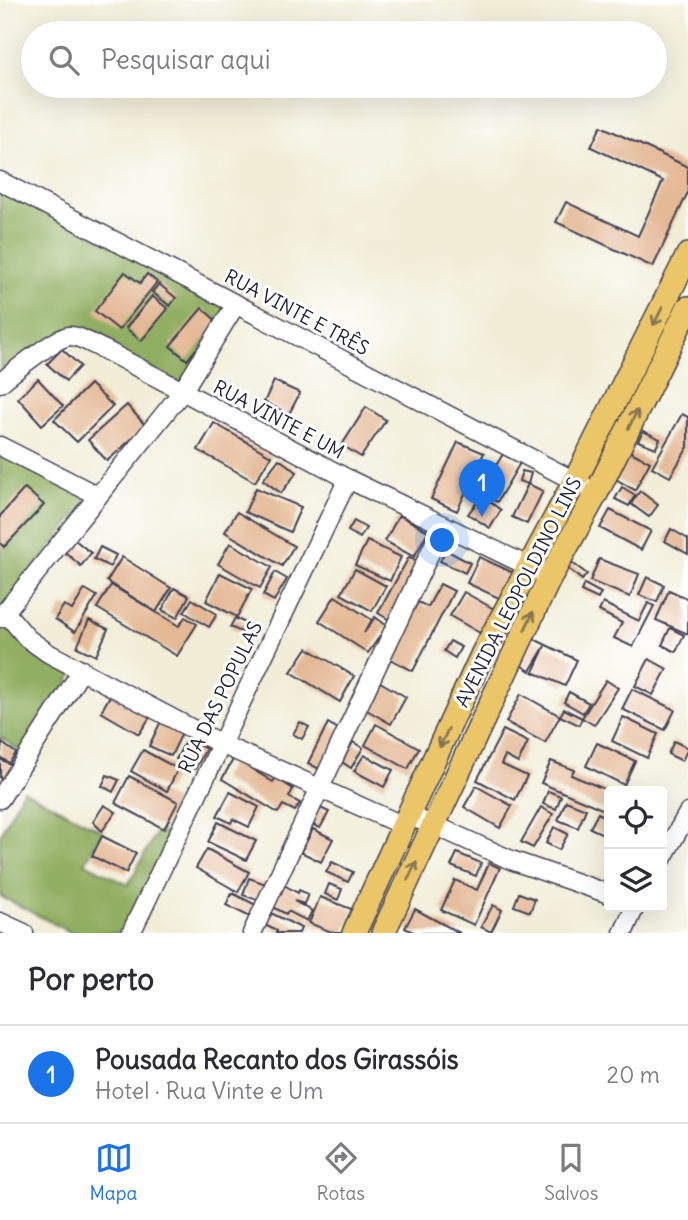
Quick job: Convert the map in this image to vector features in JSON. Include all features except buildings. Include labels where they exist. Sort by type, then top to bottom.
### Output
[{"type":"main road","name":"AVENIDA LEOPOLDINO LINS","points":[[383,933],[509,664],[575,481],[682,283],[688,255]]},
{"type":"main road","name":"AVENIDA LEOPOLDINO LINS","points":[[354,933],[484,653],[597,492],[688,308]]},
{"type":"main road","points":[[484,653],[509,664]]},
{"type":"street","name":"RUA VINTE E TRÊS","points":[[0,181],[597,492]]},
{"type":"street","points":[[236,304],[182,392],[3,616],[36,645],[221,744],[320,788],[406,821],[434,825],[511,860],[604,892]]},
{"type":"street","name":"RUA VINTE E UM","points":[[7,378],[55,341],[69,336],[105,350],[348,479],[540,572]]},
{"type":"street","points":[[0,446],[98,496]]},
{"type":"street","name":"RUA DAS POPULAS","points":[[131,933],[348,479]]},
{"type":"street","points":[[251,933],[443,525]]},
{"type":"street","points":[[0,799],[82,670]]},
{"type":"street","points":[[667,850],[688,813]]},
{"type":"street","points":[[623,933],[633,912]]},
{"type":"street","points":[[0,922],[24,933]]},
{"type":"green space","points":[[0,187],[228,305],[181,384],[77,331],[0,375]]},
{"type":"green space","points":[[0,450],[89,498],[0,612]]},
{"type":"green space","points":[[6,620],[75,671],[21,752],[2,738],[0,740],[0,625]]},
{"type":"green space","points":[[23,790],[102,831],[85,863],[128,885],[156,833],[175,832],[123,933],[72,933],[0,896],[0,835]]},
{"type":"place","name":"Pousada Recanto dos Girassóis","points":[[482,517]]}]
